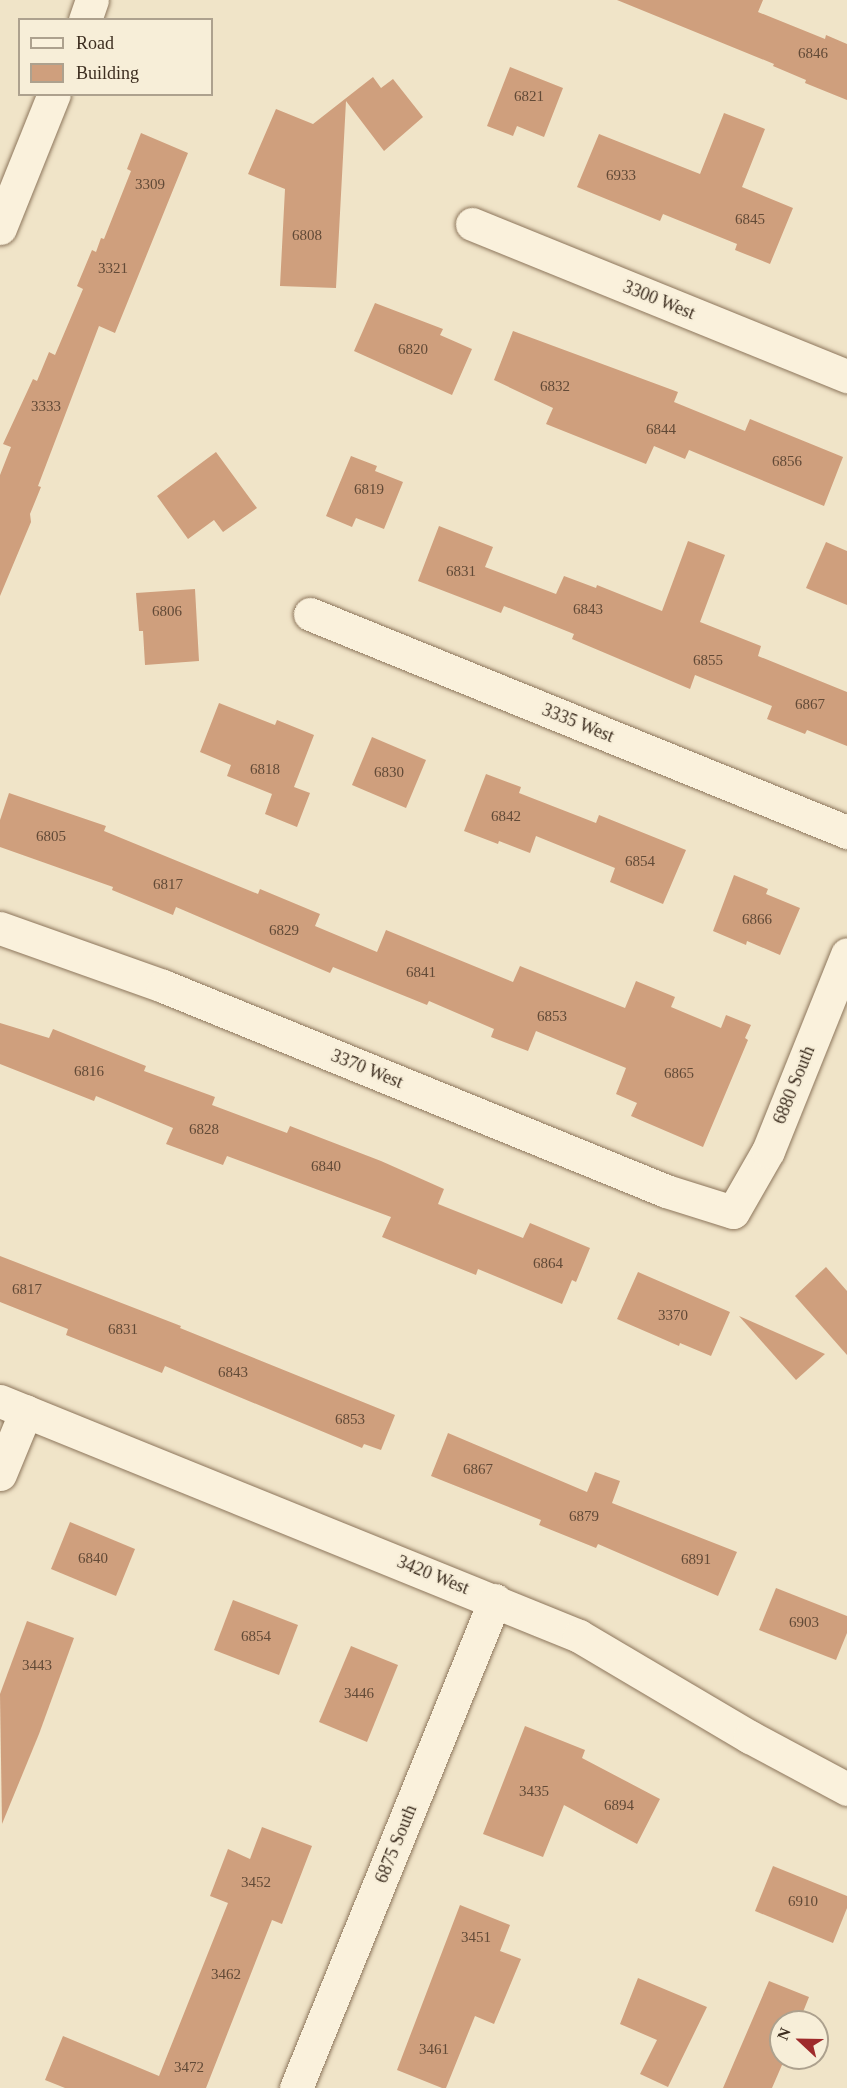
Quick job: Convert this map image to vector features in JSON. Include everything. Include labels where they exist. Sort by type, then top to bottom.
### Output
[{"type":"street","points":[[86,18],[92,0]]},
{"type":"street","points":[[0,228],[53,96]]},
{"type":"street","name":"3300 West","points":[[472,224],[847,376]]},
{"type":"street","name":"3335 West","points":[[310,614],[847,832]]},
{"type":"street","name":"3370 West","points":[[0,928],[163,986],[666,1191],[733,1212]]},
{"type":"street","name":"6880 South","points":[[733,1212],[768,1151],[847,954]]},
{"type":"street","points":[[0,1474],[13,1406]]},
{"type":"street","name":"3420 West","points":[[13,1406],[579,1636],[750,1737],[847,1789]]},
{"type":"street","name":"6875 South","points":[[296,2088],[495,1600]]},
{"type":"building","points":[[617,0],[763,0],[758,12],[825,39],[826,35],[847,44],[847,100],[805,83],[806,80],[773,66],[774,64]]},
{"type":"building","points":[[510,67],[563,88],[544,137],[517,126],[513,136],[487,126]]},
{"type":"building","points":[[373,77],[381,88],[393,79],[423,117],[384,151],[346,101],[336,288],[280,286],[285,189],[248,174],[276,109],[313,124]]},
{"type":"building","points":[[724,113],[765,129],[742,187],[793,208],[770,264],[735,250],[737,244],[663,214],[660,221],[577,187],[599,134],[700,174]]},
{"type":"building","points":[[141,133],[188,153],[115,333],[99,326],[38,486],[41,487],[30,514],[31,522],[0,596],[0,475],[11,447],[3,444],[33,379],[37,381],[49,352],[55,355],[83,289],[77,286],[92,250],[96,252],[101,238],[104,239],[131,171],[127,169]]},
{"type":"building","points":[[375,303],[443,329],[440,335],[472,349],[452,395],[354,351]]},
{"type":"building","points":[[513,331],[678,392],[674,402],[745,431],[750,419],[843,457],[824,506],[689,450],[685,459],[654,446],[646,464],[546,424],[553,408],[494,380]]},
{"type":"building","points":[[216,452],[257,508],[223,532],[214,520],[188,539],[157,496]]},
{"type":"building","points":[[351,456],[377,466],[375,471],[403,482],[384,529],[356,518],[352,527],[326,516]]},
{"type":"building","points":[[439,526],[493,547],[485,567],[556,594],[564,576],[596,588],[597,585],[662,611],[688,541],[725,555],[700,622],[761,646],[758,656],[847,692],[847,746],[807,730],[805,734],[767,719],[772,706],[695,675],[690,689],[572,639],[574,634],[504,606],[501,613],[418,581]]},
{"type":"building","points":[[826,542],[847,551],[847,605],[806,588]]},
{"type":"building","points":[[195,589],[199,661],[145,665],[143,631],[139,631],[136,593]]},
{"type":"building","points":[[219,703],[275,725],[277,720],[314,735],[294,787],[310,793],[297,827],[265,814],[272,794],[227,776],[231,765],[200,752]]},
{"type":"building","points":[[372,737],[426,760],[406,808],[352,785]]},
{"type":"building","points":[[486,774],[521,787],[519,793],[596,823],[599,815],[686,850],[663,904],[610,882],[615,868],[536,836],[530,853],[464,831]]},
{"type":"building","points":[[9,793],[106,826],[104,831],[258,894],[260,889],[320,914],[315,926],[377,952],[386,930],[513,982],[520,966],[625,1008],[636,981],[675,997],[671,1007],[721,1028],[726,1015],[751,1025],[745,1038],[748,1040],[703,1147],[631,1116],[637,1103],[616,1094],[626,1068],[536,1031],[528,1051],[491,1037],[494,1029],[429,1001],[427,1005],[333,967],[330,973],[176,907],[173,915],[112,890],[113,887],[0,847],[0,820]]},
{"type":"building","points":[[734,875],[768,889],[766,894],[800,908],[780,955],[747,941],[746,945],[713,931]]},
{"type":"building","points":[[0,1023],[49,1038],[53,1029],[146,1066],[144,1071],[215,1097],[212,1105],[287,1133],[290,1126],[381,1161],[444,1189],[438,1204],[523,1238],[530,1223],[590,1248],[576,1282],[572,1280],[562,1304],[478,1269],[476,1275],[382,1237],[391,1217],[227,1156],[223,1165],[166,1144],[173,1128],[96,1096],[94,1101],[0,1064]]},
{"type":"building","points":[[0,1256],[181,1326],[180,1328],[395,1415],[381,1450],[364,1444],[362,1448],[165,1366],[162,1373],[66,1335],[68,1329],[0,1302]]},
{"type":"building","points":[[826,1267],[847,1291],[847,1355],[795,1296]]},
{"type":"building","points":[[638,1272],[730,1312],[711,1356],[680,1343],[679,1346],[617,1319]]},
{"type":"building","points":[[739,1316],[825,1354],[796,1380]]},
{"type":"building","points":[[448,1433],[587,1492],[595,1472],[620,1481],[612,1503],[737,1552],[718,1596],[598,1544],[596,1548],[539,1525],[541,1520],[431,1476]]},
{"type":"building","points":[[70,1522],[135,1549],[116,1596],[51,1569]]},
{"type":"building","points":[[776,1588],[847,1616],[847,1633],[836,1660],[759,1630]]},
{"type":"building","points":[[233,1600],[298,1625],[279,1675],[214,1650]]},
{"type":"building","points":[[27,1621],[74,1638],[39,1734],[2,1824],[0,1694]]},
{"type":"building","points":[[351,1646],[398,1665],[367,1742],[319,1722]]},
{"type":"building","points":[[525,1726],[585,1750],[582,1758],[660,1799],[637,1844],[564,1805],[543,1857],[483,1834]]},
{"type":"building","points":[[262,1827],[312,1846],[282,1924],[272,1920],[206,2088],[65,2088],[45,2080],[63,2036],[159,2076],[228,1903],[210,1896],[228,1849],[250,1859]]},
{"type":"building","points":[[773,1866],[847,1896],[847,1908],[833,1943],[755,1911]]},
{"type":"building","points":[[460,1905],[510,1925],[500,1951],[521,1959],[494,2024],[475,2016],[446,2088],[442,2088],[397,2070]]},
{"type":"building","points":[[638,1978],[707,2007],[668,2087],[640,2074],[657,2040],[620,2024]]},
{"type":"building","points":[[769,1981],[809,1997],[804,2010],[769,2010],[769,2070],[780,2070],[772,2088],[723,2088]]}]
